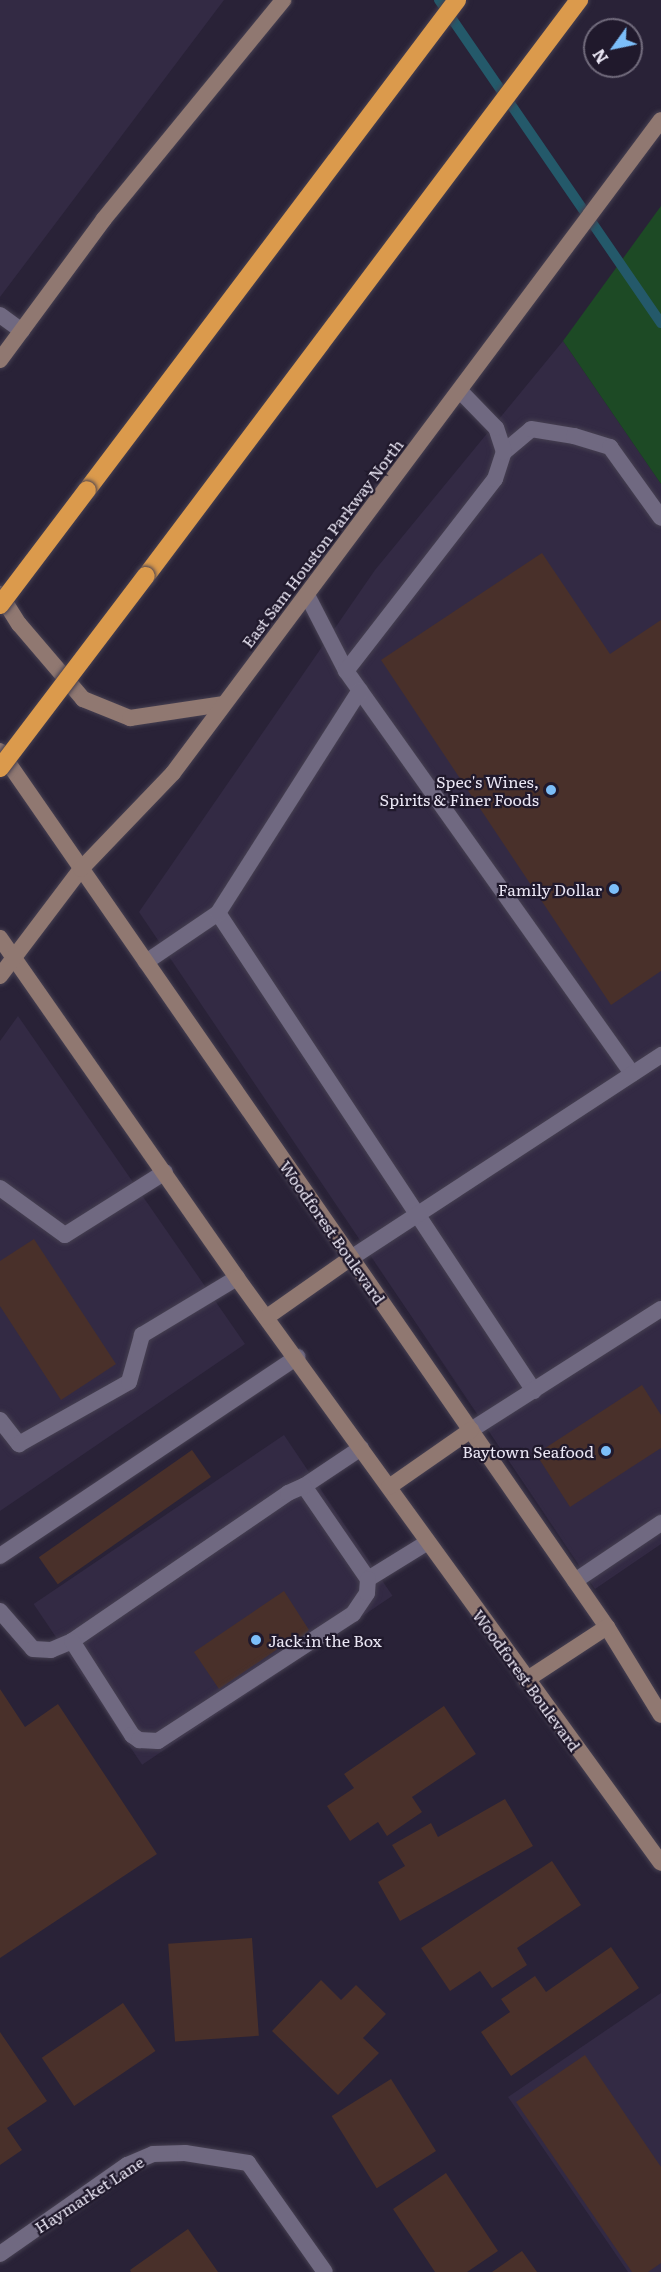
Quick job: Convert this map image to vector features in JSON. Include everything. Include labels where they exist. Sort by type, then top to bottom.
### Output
[{"type":"highway","points":[[0,605],[457,0]]},
{"type":"highway","points":[[0,768],[579,0]]},
{"type":"main road","points":[[0,360],[104,219],[283,0]]},
{"type":"main road","name":"East Sam Houston Parkway North","points":[[0,976],[81,869],[173,773],[461,392],[661,120]]},
{"type":"main road","points":[[0,594],[19,624],[83,699],[130,718],[224,704]]},
{"type":"main road","name":"Woodforest Boulevard","points":[[0,751],[607,1626],[661,1715]]},
{"type":"main road","name":"Woodforest Boulevard","points":[[0,938],[237,1278],[297,1357],[526,1680],[661,1863]]},
{"type":"main road","points":[[267,1317],[351,1258]]},
{"type":"main road","points":[[389,1487],[471,1430]]},
{"type":"main road","points":[[526,1680],[607,1626]]},
{"type":"street","points":[[0,315],[22,331]]},
{"type":"street","points":[[461,392],[496,428],[504,452]]},
{"type":"street","points":[[346,671],[495,479],[504,452],[531,429],[574,436],[610,447],[661,518]]},
{"type":"street","points":[[307,595],[346,671],[632,1074]]},
{"type":"street","points":[[146,962],[218,913],[360,690]]},
{"type":"street","points":[[218,913],[534,1391]]},
{"type":"street","points":[[351,1258],[661,1055]]},
{"type":"street","points":[[2,1194],[65,1235],[165,1172]]},
{"type":"street","points":[[0,1420],[20,1444],[129,1382],[142,1335],[237,1278]]},
{"type":"street","points":[[471,1430],[661,1309]]},
{"type":"street","points":[[0,1556],[297,1357]]},
{"type":"street","points":[[0,1611],[33,1649],[51,1650],[72,1641],[288,1493],[304,1486],[362,1448]]},
{"type":"street","points":[[72,1641],[132,1735],[139,1740],[158,1741],[353,1614],[367,1593],[368,1579],[304,1486]]},
{"type":"street","points":[[575,1581],[661,1523]]},
{"type":"street","points":[[368,1579],[428,1542]]},
{"type":"street","name":"Haymarket Lane","points":[[0,2254],[127,2165],[153,2154],[185,2153],[248,2163],[326,2272]]},
{"type":"shaded area","points":[[0,0],[224,0],[0,297]]},
{"type":"shaded area","points":[[563,341],[661,484],[661,1544],[595,1589],[139,912],[375,570]]},
{"type":"shaded area","points":[[18,1016],[245,1344],[0,1511],[0,1041]]},
{"type":"shaded area","points":[[284,1435],[392,1596],[142,1765],[34,1604]]},
{"type":"shaded area","points":[[661,1993],[661,2272],[628,2272],[508,2097]]},
{"type":"green space","points":[[661,206],[661,484],[563,341]]},
{"type":"building","points":[[542,553],[610,654],[661,620],[661,971],[611,1005],[381,660]]},
{"type":"building","points":[[34,1239],[116,1364],[61,1400],[0,1306],[0,1261]]},
{"type":"building","points":[[642,1385],[661,1415],[661,1448],[570,1507],[536,1454]]},
{"type":"building","points":[[192,1450],[211,1477],[58,1584],[39,1557]]},
{"type":"building","name":"Jack in the Box","points":[[284,1591],[309,1630],[289,1650],[285,1644],[219,1689],[194,1652]]},
{"type":"building","points":[[0,1689],[25,1727],[58,1704],[157,1854],[0,1958]]},
{"type":"building","points":[[444,1706],[476,1754],[412,1797],[422,1812],[387,1836],[378,1822],[350,1841],[327,1806],[354,1788],[344,1774]]},
{"type":"building","points":[[505,1799],[533,1846],[400,1921],[378,1882],[405,1866],[392,1845],[431,1823],[438,1837]]},
{"type":"building","points":[[552,1861],[581,1905],[517,1948],[527,1965],[492,1988],[480,1971],[450,1991],[421,1948]]},
{"type":"building","points":[[252,1938],[259,2036],[175,2042],[168,1944]]},
{"type":"building","points":[[611,1947],[639,1988],[511,2076],[481,2032],[510,2012],[501,1999],[535,1976],[546,1992]]},
{"type":"building","points":[[321,1980],[341,2000],[356,1985],[386,2014],[363,2038],[379,2053],[338,2095],[272,2031]]},
{"type":"building","points":[[123,2003],[155,2051],[74,2106],[42,2058]]},
{"type":"building","points":[[0,2032],[47,2101],[7,2128],[22,2150],[0,2165]]},
{"type":"building","points":[[585,2055],[661,2167],[661,2263],[648,2272],[632,2272],[516,2102]]},
{"type":"building","points":[[391,2079],[436,2151],[377,2188],[332,2116]]},
{"type":"building","points":[[446,2173],[498,2251],[467,2272],[435,2272],[393,2209]]},
{"type":"building","points":[[188,2229],[218,2272],[131,2272],[130,2270]]},
{"type":"building","points":[[522,2251],[537,2272],[492,2272]]},
{"type":"waterway","points":[[439,0],[661,323]]},
{"type":"place","name":"Spec's Wines, Spirits & Finer Foods","points":[[551,790]]},
{"type":"place","name":"Family Dollar","points":[[614,889]]},
{"type":"place","name":"Baytown Seafood","points":[[606,1451]]},
{"type":"place","name":"Jack in the Box","points":[[256,1640]]}]
